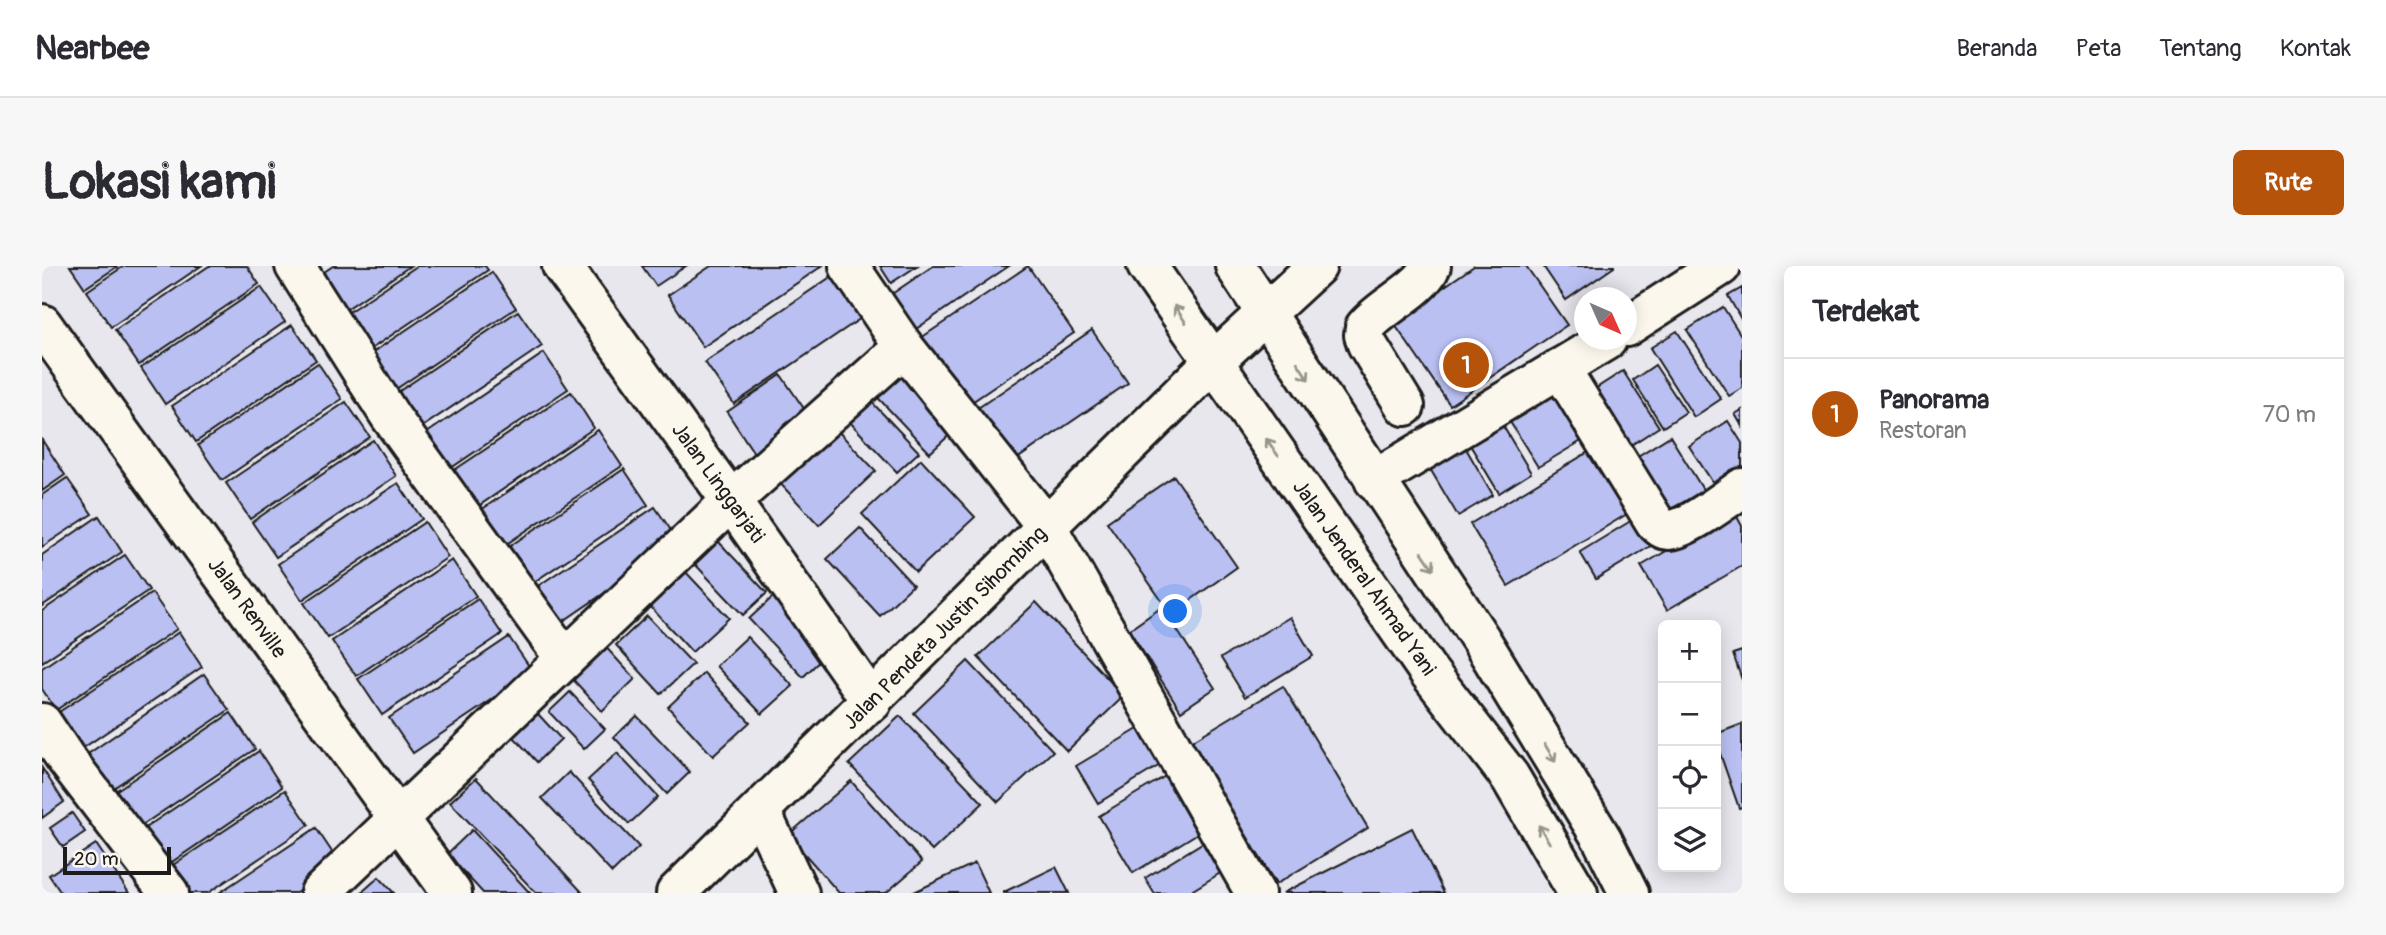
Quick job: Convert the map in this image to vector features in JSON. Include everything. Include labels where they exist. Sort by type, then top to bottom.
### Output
[{"type":"street","points":[[295,266],[390,416],[565,659]]},
{"type":"street","name":"Jalan Linggarjati","points":[[562,266],[872,702]]},
{"type":"street","points":[[849,266],[904,347],[1046,527],[1255,893]]},
{"type":"street","name":"Jalan Jenderal Ahmad Yani","points":[[1147,266],[1428,671],[1510,777],[1578,893]]},
{"type":"street","points":[[1235,266],[1508,685],[1602,839],[1629,893]]},
{"type":"street","name":"Jalan Pendeta Justin Sihombing","points":[[676,893],[1212,363],[1317,266]]},
{"type":"street","points":[[1405,405],[1367,344],[1365,327],[1393,301],[1419,283],[1431,266]]},
{"type":"street","points":[[1637,320],[1721,266]]},
{"type":"street","name":"Jalan Renville","points":[[42,324],[452,893]]},
{"type":"street","points":[[320,893],[731,501],[904,347]]},
{"type":"street","points":[[1374,480],[1590,350]]},
{"type":"street","points":[[1560,368],[1655,522],[1662,529],[1671,530],[1683,526],[1742,488]]},
{"type":"street","points":[[42,723],[66,759],[169,893]]},
{"type":"street","points":[[760,810],[799,893]]},
{"type":"building","points":[[70,266],[118,266],[85,288]]},
{"type":"building","points":[[124,266],[201,266],[111,327],[87,291]]},
{"type":"building","points":[[209,266],[247,266],[259,284],[139,365],[115,330]]},
{"type":"building","points":[[333,266],[410,266],[342,312],[318,276]]},
{"type":"building","points":[[417,266],[485,266],[488,270],[368,351],[344,315]]},
{"type":"building","points":[[642,266],[686,266],[656,286]]},
{"type":"building","points":[[711,266],[822,266],[703,347],[668,295]]},
{"type":"building","points":[[880,266],[917,266],[891,283]]},
{"type":"building","points":[[933,266],[1009,266],[907,335],[883,300]]},
{"type":"building","points":[[1028,266],[1074,333],[957,412],[912,344]]},
{"type":"building","points":[[1474,266],[1526,266],[1567,325],[1450,405],[1393,322]]},
{"type":"building","points":[[1543,266],[1614,266],[1585,287],[1574,287],[1574,294],[1566,300]]},
{"type":"building","points":[[844,268],[873,310],[734,404],[705,362]]},
{"type":"building","points":[[492,272],[516,308],[396,389],[372,353]]},
{"type":"building","points":[[261,287],[285,322],[165,404],[141,368]]},
{"type":"building","points":[[1742,288],[1742,321],[1728,296]]},
{"type":"building","points":[[1723,307],[1742,337],[1742,388],[1729,396],[1687,330]]},
{"type":"building","points":[[518,311],[542,346],[422,427],[398,392]]},
{"type":"building","points":[[292,325],[316,360],[196,442],[172,406]]},
{"type":"building","points":[[1092,330],[1128,383],[1011,463],[975,410]]},
{"type":"building","points":[[1677,331],[1721,399],[1694,417],[1650,348]]},
{"type":"building","points":[[544,353],[568,389],[448,470],[424,435]]},
{"type":"building","points":[[894,358],[958,427],[930,453],[866,385]]},
{"type":"building","points":[[318,363],[342,399],[222,480],[198,445]]},
{"type":"building","points":[[1655,365],[1686,412],[1663,427],[1633,380]]},
{"type":"building","points":[[1623,371],[1659,427],[1620,452],[1584,396]]},
{"type":"building","points":[[781,375],[809,416],[754,453],[727,412]]},
{"type":"building","points":[[1558,386],[1588,437],[1538,467],[1507,417]]},
{"type":"building","points":[[571,392],[594,428],[474,509],[450,473]]},
{"type":"building","points":[[867,397],[919,452],[897,472],[845,417]]},
{"type":"building","points":[[346,402],[370,437],[250,519],[226,483]]},
{"type":"building","points":[[1742,410],[1742,426],[1735,414]]},
{"type":"building","points":[[1500,421],[1531,473],[1499,493],[1467,440]]},
{"type":"building","points":[[1728,421],[1742,443],[1742,473],[1717,489],[1689,446]]},
{"type":"building","points":[[833,426],[876,471],[819,525],[776,479]]},
{"type":"building","points":[[598,430],[622,466],[502,547],[478,512]]},
{"type":"building","points":[[1670,436],[1705,493],[1660,521],[1625,464]]},
{"type":"building","points":[[42,440],[65,475],[42,491]]},
{"type":"building","points":[[373,440],[396,476],[276,557],[252,522]]},
{"type":"building","points":[[1461,440],[1493,495],[1458,516],[1426,462]]},
{"type":"building","points":[[1600,445],[1637,508],[1508,586],[1470,524]]},
{"type":"building","points":[[921,459],[975,517],[916,572],[862,514]]},
{"type":"building","points":[[624,469],[648,505],[528,586],[504,550]]},
{"type":"building","points":[[1174,476],[1237,567],[1171,614],[1107,522]]},
{"type":"building","points":[[67,478],[92,514],[42,547],[42,495]]},
{"type":"building","points":[[398,483],[422,519],[302,600],[278,564]]},
{"type":"building","points":[[655,507],[679,542],[559,624],[535,588]]},
{"type":"building","points":[[1734,511],[1742,526],[1742,566],[1667,610],[1641,566]]},
{"type":"building","points":[[1642,514],[1659,541],[1596,579],[1580,552]]},
{"type":"building","points":[[99,516],[122,552],[42,606],[42,555]]},
{"type":"building","points":[[425,522],[448,557],[328,638],[304,603]]},
{"type":"building","points":[[860,528],[913,585],[880,616],[827,559]]},
{"type":"building","points":[[717,540],[767,593],[743,615],[693,562]]},
{"type":"building","points":[[125,555],[149,590],[42,662],[42,611]]},
{"type":"building","points":[[452,560],[476,596],[356,676],[332,641]]},
{"type":"building","points":[[683,569],[729,618],[692,652],[647,603]]},
{"type":"building","points":[[152,593],[177,629],[56,710],[42,689],[42,668]]},
{"type":"building","points":[[776,594],[829,652],[803,677],[749,619]]},
{"type":"building","points":[[478,599],[502,634],[382,715],[358,679]]},
{"type":"building","points":[[1036,602],[1124,696],[1067,751],[978,657]]},
{"type":"building","points":[[1162,607],[1215,688],[1181,711],[1129,630]]},
{"type":"building","points":[[647,616],[693,664],[661,694],[616,645]]},
{"type":"building","points":[[1290,617],[1313,656],[1245,697],[1221,658]]},
{"type":"building","points":[[179,632],[202,667],[83,748],[59,712]]},
{"type":"building","points":[[509,637],[533,672],[413,753],[389,718]]},
{"type":"building","points":[[747,637],[793,686],[762,714],[716,666]]},
{"type":"building","points":[[602,643],[635,679],[602,711],[568,674]]},
{"type":"building","points":[[1742,651],[1742,680],[1733,654]]},
{"type":"building","points":[[968,661],[1053,751],[998,802],[914,713]]},
{"type":"building","points":[[704,673],[750,722],[713,756],[668,707]]},
{"type":"building","points":[[204,674],[229,710],[109,791],[85,756]]},
{"type":"building","points":[[1283,686],[1368,828],[1276,884],[1190,742]]},
{"type":"building","points":[[570,692],[605,729],[584,749],[549,712]]},
{"type":"building","points":[[231,713],[255,749],[135,830],[111,794]]},
{"type":"building","points":[[538,714],[561,739],[537,762],[513,736]]},
{"type":"building","points":[[637,716],[690,772],[667,794],[614,737]]},
{"type":"building","points":[[900,716],[983,803],[932,851],[849,764]]},
{"type":"building","points":[[1742,724],[1742,807],[1739,808],[1721,756],[1721,732]]},
{"type":"building","points":[[1138,729],[1160,765],[1098,803],[1076,766]]},
{"type":"building","points":[[259,751],[282,787],[163,868],[139,832]]},
{"type":"building","points":[[617,753],[658,797],[629,824],[588,780]]},
{"type":"building","points":[[42,768],[64,802],[42,818]]},
{"type":"building","points":[[569,772],[639,847],[612,873],[542,798]]},
{"type":"building","points":[[1172,772],[1206,828],[1133,873],[1099,816]]},
{"type":"building","points":[[476,778],[583,893],[536,893],[450,802]]},
{"type":"building","points":[[851,781],[922,862],[886,893],[839,893],[788,835]]},
{"type":"building","points":[[285,790],[309,825],[208,893],[180,893],[164,871]]},
{"type":"building","points":[[72,813],[85,832],[63,847],[50,828]]},
{"type":"building","points":[[316,828],[340,864],[296,893],[219,893]]},
{"type":"building","points":[[1412,828],[1444,893],[1283,893]]},
{"type":"building","points":[[472,830],[530,893],[483,893],[447,854]]},
{"type":"building","points":[[1212,837],[1230,867],[1188,893],[1154,893],[1145,878]]},
{"type":"building","points":[[96,844],[129,893],[61,893],[49,875]]},
{"type":"building","points":[[975,863],[989,893],[912,893]]},
{"type":"building","points":[[1056,867],[1069,893],[1004,893],[1004,892]]},
{"type":"building","points":[[379,877],[394,893],[361,893]]},
{"type":"place","name":"Panorama","points":[[1466,365]]}]
